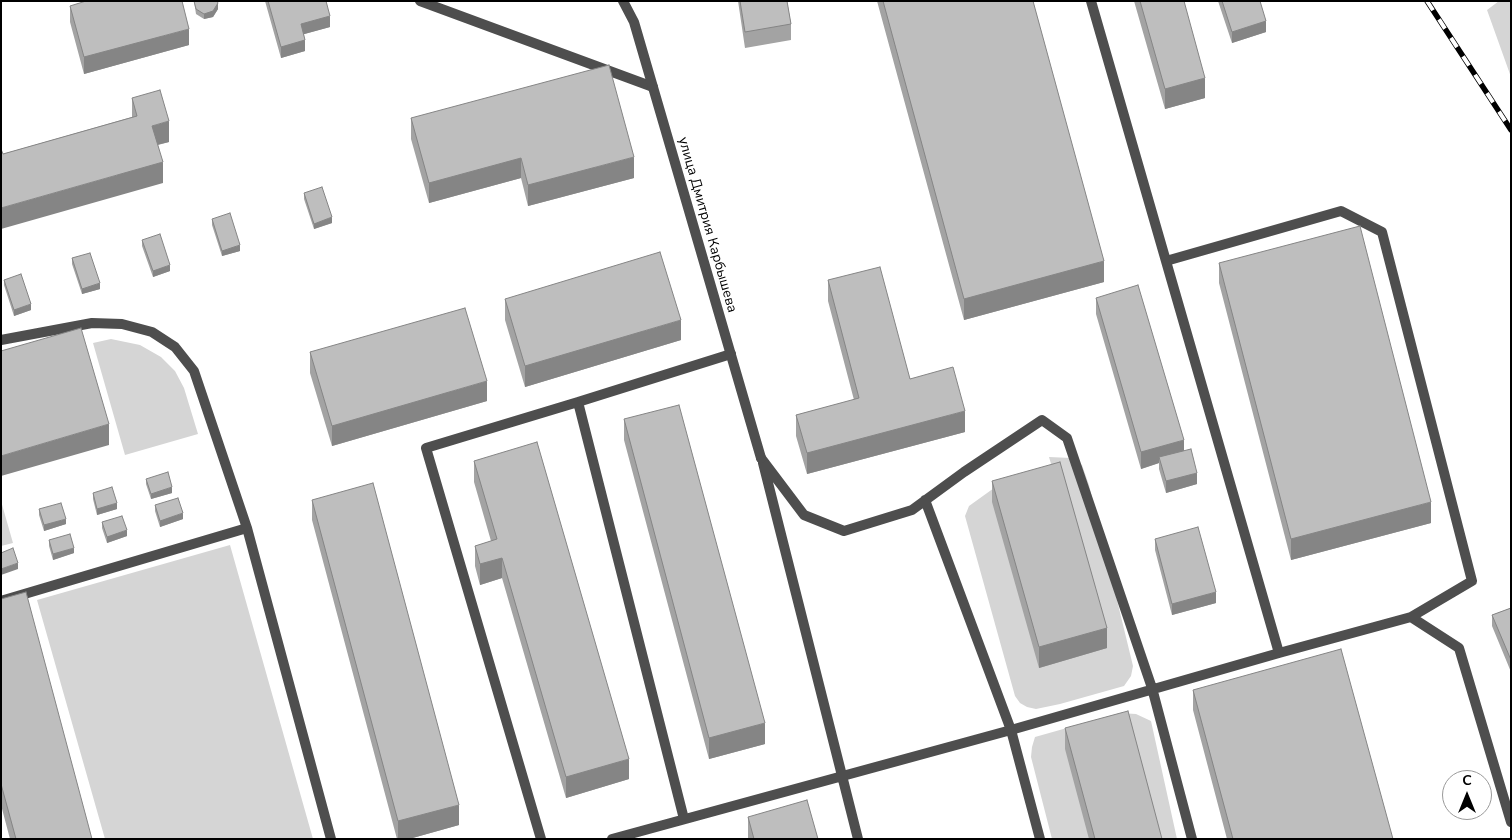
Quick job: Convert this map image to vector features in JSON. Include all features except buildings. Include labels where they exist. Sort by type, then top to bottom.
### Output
[{"type":"street","points":[[420,1],[653,87]]},
{"type":"street","name":"улица Дмитрия Карбышева","points":[[623,1],[634,22],[761,458],[858,839]]},
{"type":"street","points":[[1092,1],[1279,653]]},
{"type":"street","points":[[612,839],[1011,730],[1152,688],[1411,617],[1472,582],[1382,232],[1341,211],[1166,260]]},
{"type":"street","points":[[1,340],[92,323],[122,324],[152,332],[175,347],[194,371],[248,528],[331,839]]},
{"type":"street","points":[[541,839],[426,448],[731,354]]},
{"type":"street","points":[[578,402],[684,820]]},
{"type":"street","points":[[761,458],[804,516],[844,531],[912,510],[964,472],[1042,420],[1067,438],[1152,688],[1192,839]]},
{"type":"street","points":[[925,500],[1011,730],[1040,839]]},
{"type":"street","points":[[1,601],[248,528]]},
{"type":"street","points":[[1411,617],[1460,648],[1511,822]]},
{"type":"shaded area","points":[[1499,1],[1511,1],[1511,77],[1487,10]]},
{"type":"shaded area","points":[[111,339],[140,345],[161,357],[175,371],[184,388],[198,434],[125,455],[93,343]]},
{"type":"shaded area","points":[[1049,457],[1071,458],[1082,465],[1089,485],[1133,666],[1131,676],[1124,686],[1036,709],[1020,703],[1015,696],[965,516],[969,506],[1001,483],[1057,484]]},
{"type":"shaded area","points":[[1,501],[13,543],[1,546]]},
{"type":"shaded area","points":[[230,545],[313,839],[105,839],[37,600]]},
{"type":"shaded area","points":[[1120,713],[1136,714],[1151,721],[1177,839],[1052,839],[1031,757],[1035,737]]},
{"type":"railway","points":[[1427,1],[1511,130]]}]
